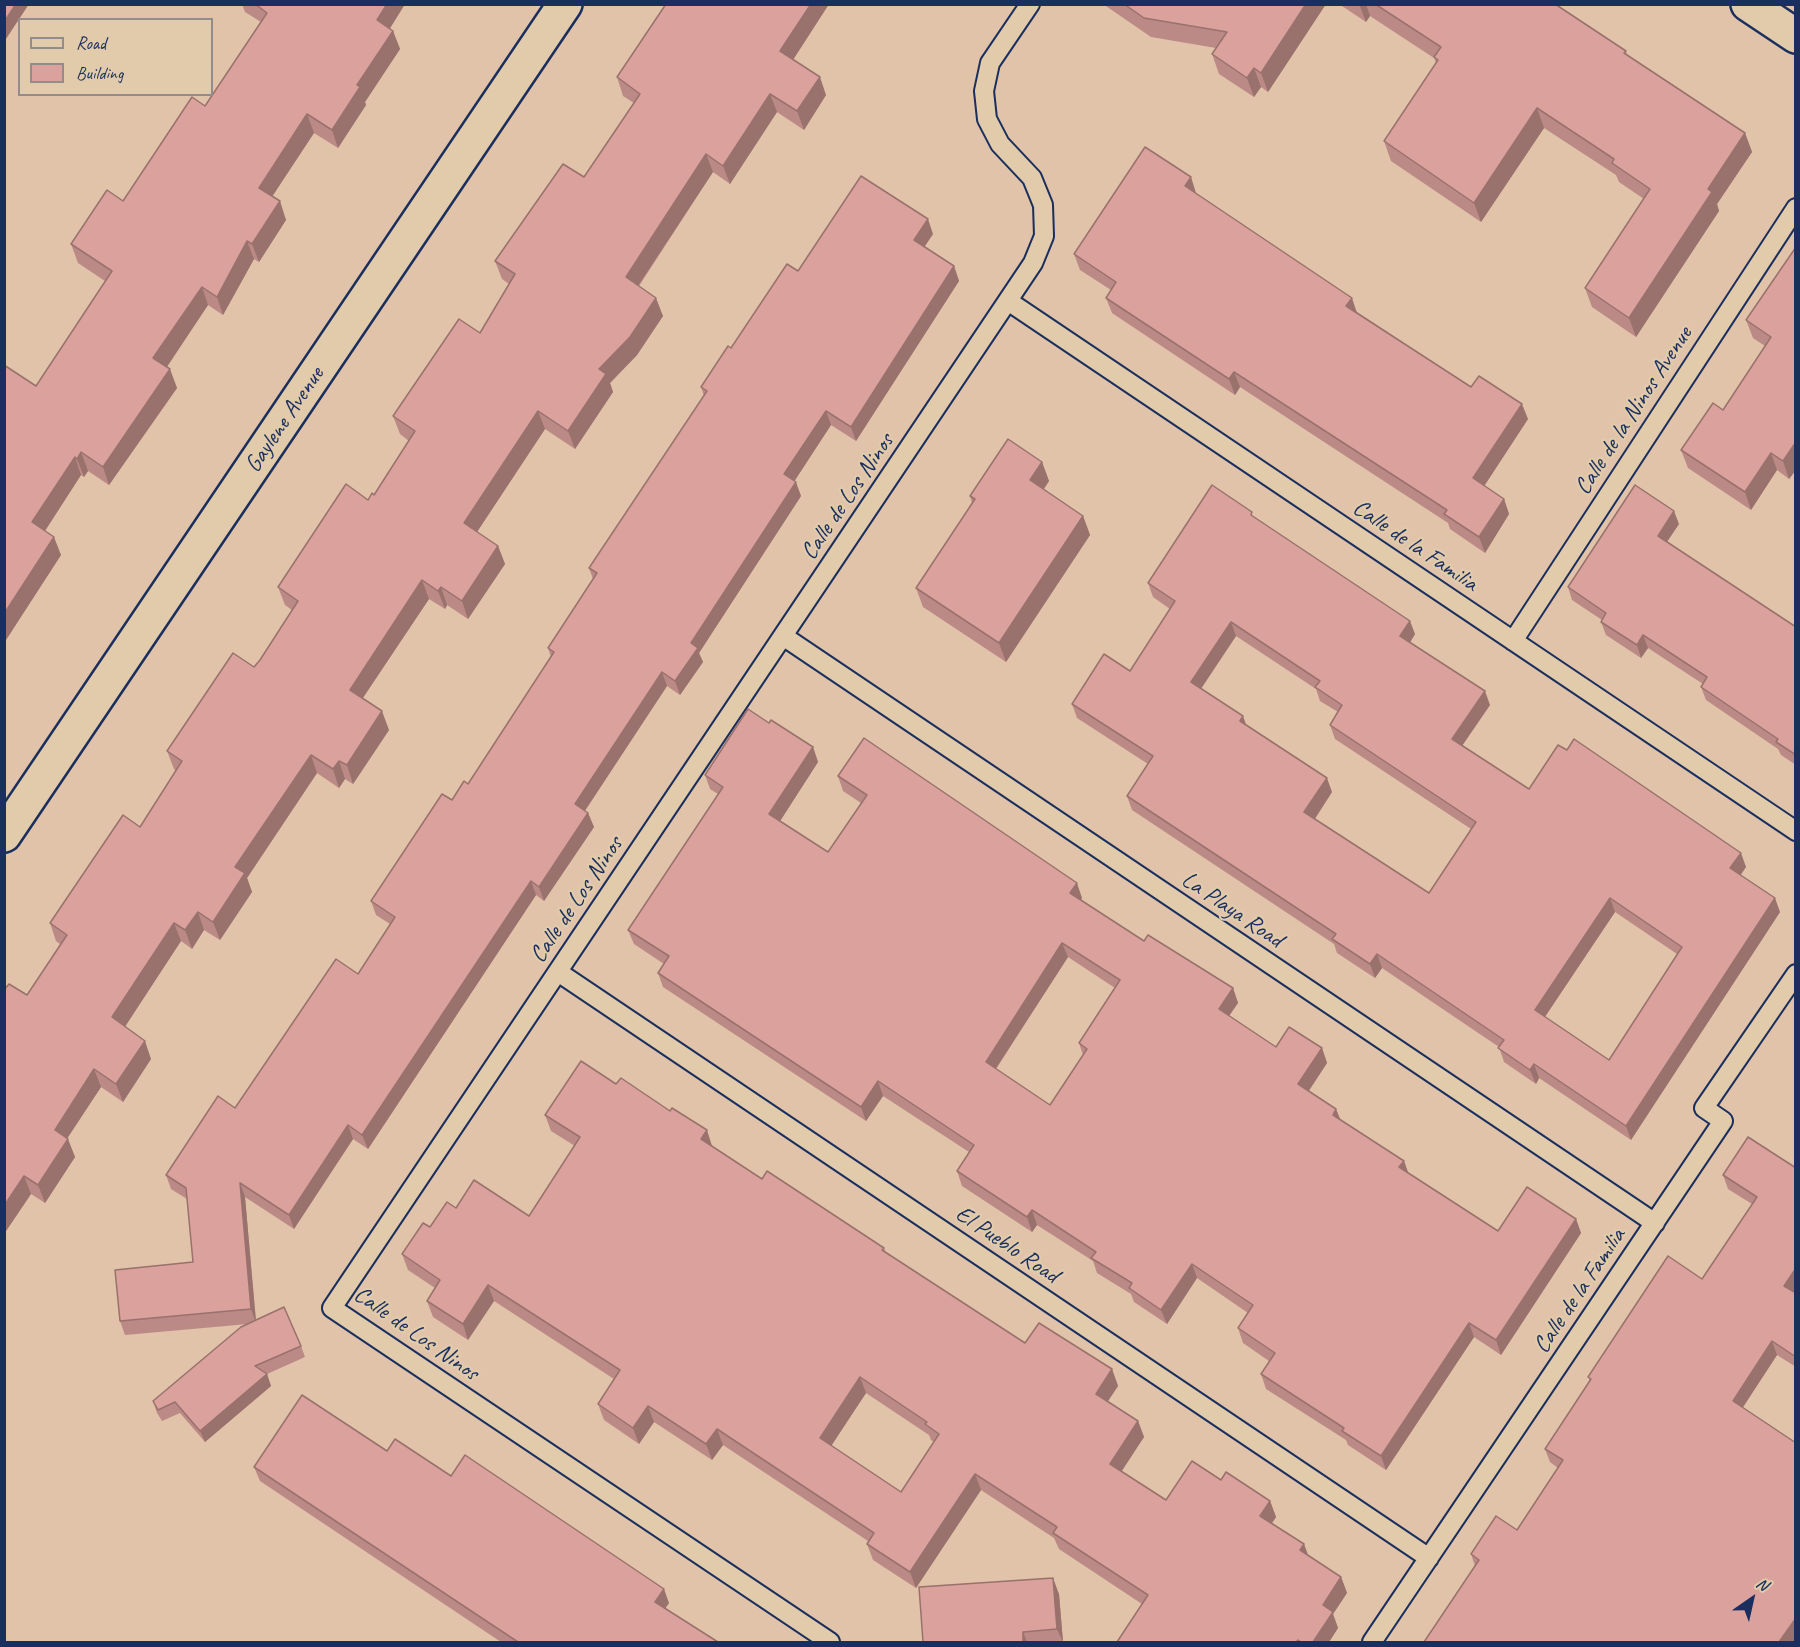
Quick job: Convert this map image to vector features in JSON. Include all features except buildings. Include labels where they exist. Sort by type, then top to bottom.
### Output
[{"type":"street","name":"Gaylene Avenue","points":[[4,835],[565,4]]},
{"type":"street","points":[[1748,4],[1796,36]]},
{"type":"lane","name":"Calle de Los Ninos","points":[[830,1642],[332,1308],[1033,263],[1044,236],[1043,205],[1032,178],[1000,144],[987,118],[984,91],[990,63],[1030,4]]},
{"type":"lane","name":"Calle de la Ninos Avenue","points":[[1513,641],[1796,208]]},
{"type":"lane","name":"Calle de la Familia","points":[[1008,301],[1796,831]]},
{"type":"lane","name":"La Playa Road","points":[[783,636],[1655,1222]]},
{"type":"lane","name":"El Pueblo Road","points":[[558,972],[1429,1558]]},
{"type":"lane","name":"Calle de la Familia","points":[[1372,1642],[1724,1121],[1704,1108],[1796,974]]}]
